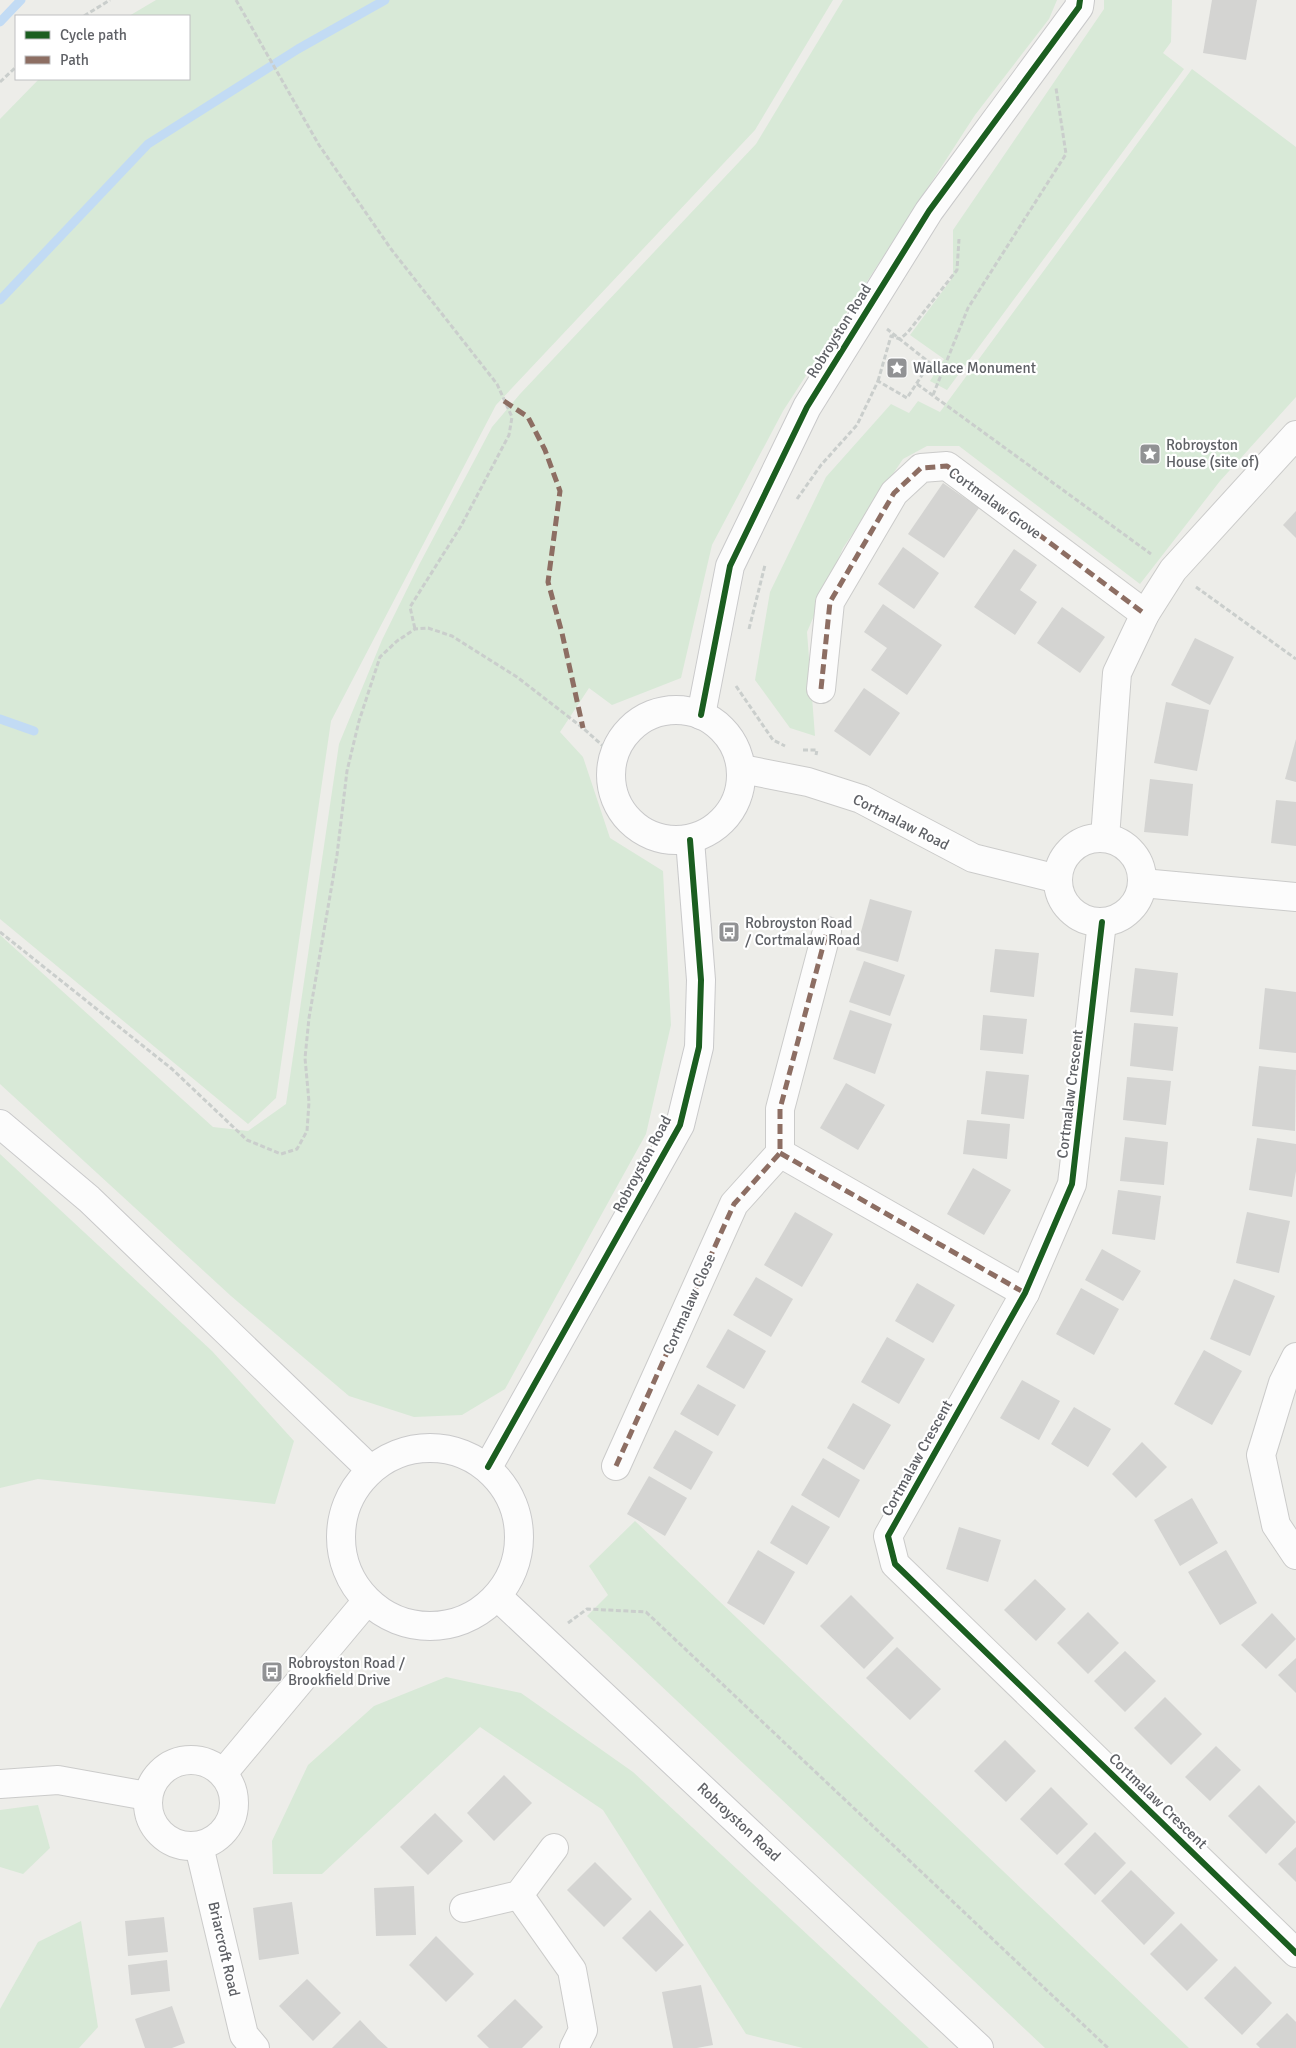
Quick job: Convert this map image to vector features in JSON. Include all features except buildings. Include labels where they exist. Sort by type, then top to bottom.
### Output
[{"type":"street","name":"Robroyston Road","points":[[701,715],[730,566],[807,407],[929,211],[1079,7],[1080,0]]},
{"type":"street","points":[[1105,838],[1117,673],[1145,614],[1173,570],[1252,480],[1296,435]]},
{"type":"street","name":"Cortmalaw Grove","points":[[821,689],[830,602],[894,493],[920,468],[947,466],[1145,614]]},
{"type":"street","points":[[664,709],[701,715],[726,731],[737,748],[742,769],[738,800],[723,820],[690,840],[676,841],[655,837],[637,827],[622,811],[613,794],[612,755],[619,742],[647,716],[664,709]]},
{"type":"street","name":"Cortmalaw Road","points":[[742,769],[808,782],[861,799],[973,858],[1058,878]]},
{"type":"street","points":[[1105,838],[1118,841],[1128,848],[1139,864],[1142,883],[1139,895],[1129,910],[1114,919],[1102,922],[1088,920],[1076,914],[1066,905],[1060,892],[1058,878],[1060,865],[1068,853],[1078,844],[1091,839],[1105,838]]},
{"type":"street","name":"Robroyston Road","points":[[488,1467],[680,1125],[698,1048],[701,980],[690,840]]},
{"type":"street","points":[[1142,883],[1296,897]]},
{"type":"street","name":"Cortmalaw Crescent","points":[[1102,922],[1072,1184],[1025,1293],[888,1536],[895,1564],[1296,1952]]},
{"type":"street","points":[[827,931],[780,1109],[780,1153],[1025,1293]]},
{"type":"street","points":[[0,1124],[89,1199],[370,1469]]},
{"type":"street","name":"Cortmalaw Close","points":[[616,1466],[734,1204],[780,1153]]},
{"type":"street","points":[[1296,1357],[1283,1383],[1261,1455],[1276,1525],[1296,1555]]},
{"type":"street","points":[[438,1447],[470,1456],[488,1467],[514,1504],[518,1558],[498,1596],[462,1622],[409,1626],[366,1602],[343,1564],[344,1507],[370,1469],[396,1453],[438,1447]]},
{"type":"street","name":"Robroyston Road","points":[[498,1596],[979,2048]]},
{"type":"street","points":[[224,1772],[366,1602]]},
{"type":"street","points":[[180,1759],[209,1762],[224,1772],[235,1794],[234,1813],[225,1832],[200,1846],[181,1846],[161,1835],[149,1816],[147,1796],[155,1778],[180,1759]]},
{"type":"street","points":[[0,1784],[58,1780],[147,1796]]},
{"type":"street","name":"Briarcroft Road","points":[[200,1846],[244,2035],[255,2048]]},
{"type":"street","points":[[464,1908],[519,1895],[554,1848]]},
{"type":"street","points":[[519,1895],[572,1970],[583,2030],[574,2048]]},
{"type":"path","points":[[86,15],[110,0]]},
{"type":"path","points":[[236,0],[320,145],[391,249],[497,384],[512,417],[509,435],[461,526],[410,607],[414,629]]},
{"type":"path","points":[[0,82],[15,68]]},
{"type":"path","points":[[933,396],[968,308],[1066,154],[1055,82]]},
{"type":"path","points":[[900,339],[908,332],[957,270],[959,239]]},
{"type":"path","points":[[866,311],[930,363],[907,398],[878,381]]},
{"type":"path","points":[[795,502],[821,465],[857,425],[878,381],[891,336],[900,339]]},
{"type":"path","points":[[917,384],[1296,659]]},
{"type":"path","points":[[749,631],[766,558]]},
{"type":"path","points":[[0,932],[172,1069],[247,1140],[281,1154],[297,1149],[307,1131],[309,1102],[305,1058],[309,1018],[337,855],[347,771],[359,721],[380,657],[397,641],[414,629],[428,628],[452,636],[517,677],[583,728],[612,755]]},
{"type":"path","points":[[738,676],[736,686],[773,740],[790,749]]},
{"type":"path","points":[[799,750],[817,750],[808,782]]},
{"type":"path","points":[[546,1641],[587,1609],[646,1612],[1108,2048]]},
{"type":"green space","points":[[156,0],[833,0],[755,130],[496,405],[331,721],[276,1098],[248,1124],[0,919],[0,119],[38,80],[190,80],[190,15],[131,15]]},
{"type":"green space","points":[[843,0],[1057,0],[1049,19],[975,115],[783,411],[712,545],[681,678],[612,705],[589,688],[560,732],[583,757],[610,838],[663,871],[671,1025],[646,1134],[505,1389],[462,1415],[414,1417],[349,1396],[231,1296],[0,1084],[0,935],[213,1127],[248,1131],[286,1104],[339,744],[382,640],[419,565],[492,427],[520,394],[756,144]]},
{"type":"green space","points":[[1104,0],[1172,0],[1171,42],[1163,53],[1184,69],[947,390],[930,381],[944,359],[910,335],[953,277],[953,230],[1104,9]]},
{"type":"green space","points":[[1192,69],[1296,147],[1296,397],[1220,481],[1140,584],[959,446],[927,446],[903,459],[843,548],[807,632],[815,736],[790,728],[755,680],[770,592],[826,477],[891,404],[909,413],[918,401],[940,412]]},
{"type":"green space","points":[[0,1154],[212,1351],[294,1441],[275,1504],[38,1479],[0,1488]]},
{"type":"green space","points":[[635,1521],[1189,2048],[1045,2048],[587,1616],[608,1595],[589,1566]]},
{"type":"green space","points":[[446,1677],[521,1693],[633,1772],[929,2048],[803,2048],[746,2034],[603,1810],[480,1727],[322,1874],[273,1874],[272,1841],[308,1765],[374,1706]]},
{"type":"green space","points":[[38,1805],[50,1848],[23,1874],[0,1867],[0,1810]]},
{"type":"green space","points":[[81,1921],[98,2027],[79,2048],[0,2048],[0,2009],[38,1942]]},
{"type":"waterway","points":[[0,22],[21,0]]},
{"type":"waterway","points":[[0,300],[148,144],[298,49],[385,0]]},
{"type":"waterway","points":[[0,719],[34,731]]},
{"type":"marked path","points":[[504,401],[528,417],[545,450],[560,491],[548,582],[562,633],[583,728]]},
{"type":"marked path","points":[[821,689],[830,602],[894,493],[921,468],[947,466],[1145,614]]},
{"type":"marked path","points":[[616,1466],[734,1204],[780,1153],[780,1109],[827,931]]},
{"type":"marked path","points":[[780,1153],[1025,1293]]},
{"type":"cycle path","points":[[701,715],[730,566],[807,407],[929,211],[1079,7],[1080,0]]},
{"type":"cycle path","points":[[488,1467],[680,1125],[699,1047],[701,980],[690,840]]},
{"type":"cycle path","points":[[1102,922],[1072,1184],[1025,1293],[888,1536],[895,1564],[1296,1953]]},
{"type":"place","name":"Wallace Monument","points":[[897,368]]},
{"type":"place","name":"Robroyston House (site of)","points":[[1150,454]]},
{"type":"place","name":"Robroyston Road / Cortmalaw Road","points":[[729,932]]},
{"type":"place","name":"Robroyston Road / Brookfield Drive","points":[[272,1672]]}]
